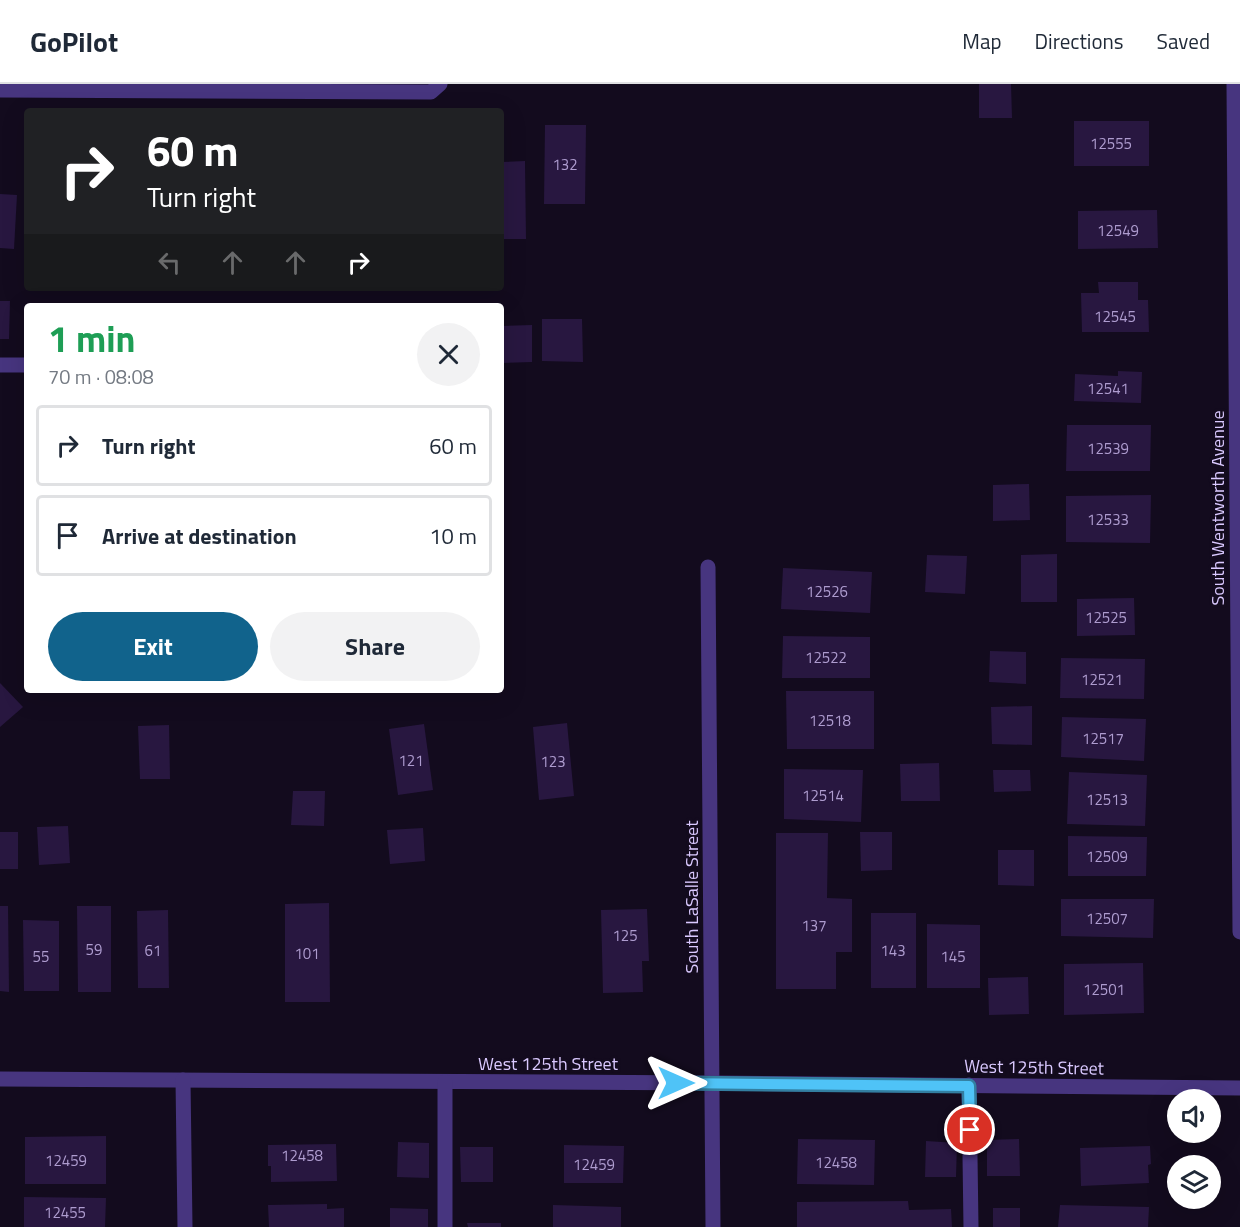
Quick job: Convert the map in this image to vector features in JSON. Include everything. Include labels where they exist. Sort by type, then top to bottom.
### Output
[{"type":"street","points":[[0,90],[431,92],[440,84]]},
{"type":"street","name":"South Wentworth Avenue","points":[[1234,84],[1240,932]]},
{"type":"street","points":[[0,365],[24,366]]},
{"type":"street","name":"South LaSalle Street","points":[[708,567],[713,1227]]},
{"type":"street","name":"West 125th Street","points":[[0,1079],[1240,1088]]},
{"type":"street","points":[[183,1080],[185,1227]]},
{"type":"street","points":[[444,1082],[445,1227]]},
{"type":"street","points":[[969,1086],[970,1227]]},
{"type":"building","points":[[979,84],[1011,84],[1012,118],[979,118]]},
{"type":"building","points":[[1074,121],[1149,121],[1149,166],[1074,166]]},
{"type":"building","points":[[545,125],[586,125],[585,204],[544,204]]},
{"type":"building","points":[[525,161],[526,239],[504,239],[504,162]]},
{"type":"building","points":[[0,194],[17,195],[14,249],[0,248]]},
{"type":"building","points":[[1157,210],[1158,248],[1078,249],[1078,211]]},
{"type":"building","points":[[1098,282],[1138,282],[1138,300],[1148,300],[1149,332],[1082,332],[1081,293],[1099,293]]},
{"type":"building","points":[[0,301],[10,301],[9,339],[0,339]]},
{"type":"building","points":[[542,319],[582,319],[583,362],[542,361]]},
{"type":"building","points":[[532,325],[532,362],[504,363],[504,326]]},
{"type":"building","points":[[1118,371],[1142,372],[1141,403],[1074,401],[1075,374],[1118,376]]},
{"type":"building","points":[[1067,425],[1151,425],[1150,471],[1066,471]]},
{"type":"building","points":[[1029,484],[1030,520],[993,521],[993,485]]},
{"type":"building","points":[[1151,495],[1150,543],[1066,542],[1066,496]]},
{"type":"building","points":[[1057,554],[1057,602],[1021,602],[1021,555]]},
{"type":"building","points":[[927,555],[967,556],[965,594],[925,592]]},
{"type":"building","points":[[783,568],[872,572],[870,613],[781,609]]},
{"type":"building","points":[[1134,598],[1135,635],[1077,636],[1077,599]]},
{"type":"building","points":[[783,636],[870,637],[870,678],[782,678]]},
{"type":"building","points":[[990,651],[1026,652],[1026,684],[989,682]]},
{"type":"building","points":[[1061,658],[1145,659],[1144,699],[1060,698]]},
{"type":"building","points":[[0,683],[23,707],[0,727]]},
{"type":"building","points":[[786,691],[874,691],[874,749],[787,749]]},
{"type":"building","points":[[1032,706],[1032,745],[992,744],[991,707]]},
{"type":"building","points":[[1062,717],[1146,719],[1144,761],[1061,757]]},
{"type":"building","points":[[567,723],[574,796],[539,800],[533,727]]},
{"type":"building","points":[[424,724],[433,790],[398,795],[389,729]]},
{"type":"building","points":[[169,725],[170,779],[140,779],[138,726]]},
{"type":"building","points":[[939,763],[940,801],[901,801],[900,764]]},
{"type":"building","points":[[784,769],[863,770],[861,822],[784,819]]},
{"type":"building","points":[[993,770],[1030,770],[1031,791],[994,792]]},
{"type":"building","points":[[1069,772],[1147,775],[1145,826],[1067,824]]},
{"type":"building","points":[[293,791],[325,791],[324,826],[291,825]]},
{"type":"building","points":[[68,826],[70,863],[39,865],[37,827]]},
{"type":"building","points":[[423,828],[425,861],[390,864],[387,830]]},
{"type":"building","points":[[0,832],[18,832],[18,869],[0,869]]},
{"type":"building","points":[[860,832],[892,832],[892,870],[861,871]]},
{"type":"building","points":[[776,833],[828,833],[827,898],[852,899],[852,952],[836,952],[836,989],[776,989]]},
{"type":"building","points":[[1068,836],[1147,837],[1146,876],[1068,876]]},
{"type":"building","points":[[998,850],[1034,850],[1034,886],[998,885]]},
{"type":"building","points":[[1061,899],[1154,899],[1153,938],[1061,936]]},
{"type":"building","points":[[329,903],[330,1002],[285,1002],[285,904]]},
{"type":"building","points":[[0,906],[8,906],[9,992],[0,991]]},
{"type":"building","points":[[77,906],[111,906],[111,992],[78,992]]},
{"type":"building","points":[[647,909],[649,961],[642,961],[643,992],[603,993],[601,910]]},
{"type":"building","points":[[168,910],[169,988],[138,988],[137,911]]},
{"type":"building","points":[[871,913],[916,913],[916,988],[871,988]]},
{"type":"building","points":[[23,920],[59,921],[59,991],[24,991]]},
{"type":"building","points":[[927,924],[980,925],[980,988],[927,988]]},
{"type":"building","points":[[1143,963],[1144,1013],[1064,1015],[1064,964]]},
{"type":"building","points":[[1028,977],[1029,1014],[989,1015],[988,978]]},
{"type":"building","points":[[106,1136],[106,1184],[25,1184],[25,1137]]},
{"type":"building","points":[[798,1139],[875,1140],[874,1185],[797,1184]]},
{"type":"building","points":[[1019,1139],[1020,1176],[987,1176],[987,1140]]},
{"type":"building","points":[[926,1141],[957,1143],[956,1177],[925,1177]]},
{"type":"building","points":[[398,1142],[429,1143],[429,1178],[397,1177]]},
{"type":"building","points":[[336,1144],[337,1181],[271,1182],[268,1145]]},
{"type":"building","points":[[564,1145],[624,1146],[623,1183],[564,1183]]},
{"type":"building","points":[[1150,1146],[1149,1183],[1081,1186],[1080,1148]]},
{"type":"building","points":[[460,1147],[493,1147],[493,1182],[461,1182]]},
{"type":"building","points":[[24,1197],[106,1198],[105,1227],[24,1227]]},
{"type":"building","points":[[908,1201],[909,1210],[951,1209],[952,1227],[797,1227],[797,1202]]},
{"type":"building","points":[[327,1204],[327,1209],[344,1208],[344,1227],[269,1227],[268,1205]]},
{"type":"building","points":[[553,1205],[621,1207],[621,1227],[553,1227]]},
{"type":"building","points":[[1060,1205],[1149,1207],[1148,1227],[1058,1227]]},
{"type":"building","points":[[390,1208],[428,1209],[428,1227],[390,1227]]},
{"type":"building","points":[[993,1208],[1020,1208],[1020,1227],[993,1227]]},
{"type":"building","points":[[467,1223],[501,1223],[501,1227],[468,1227]]},
{"type":"route","points":[[676,1083],[969,1086],[970,1130]]}]
